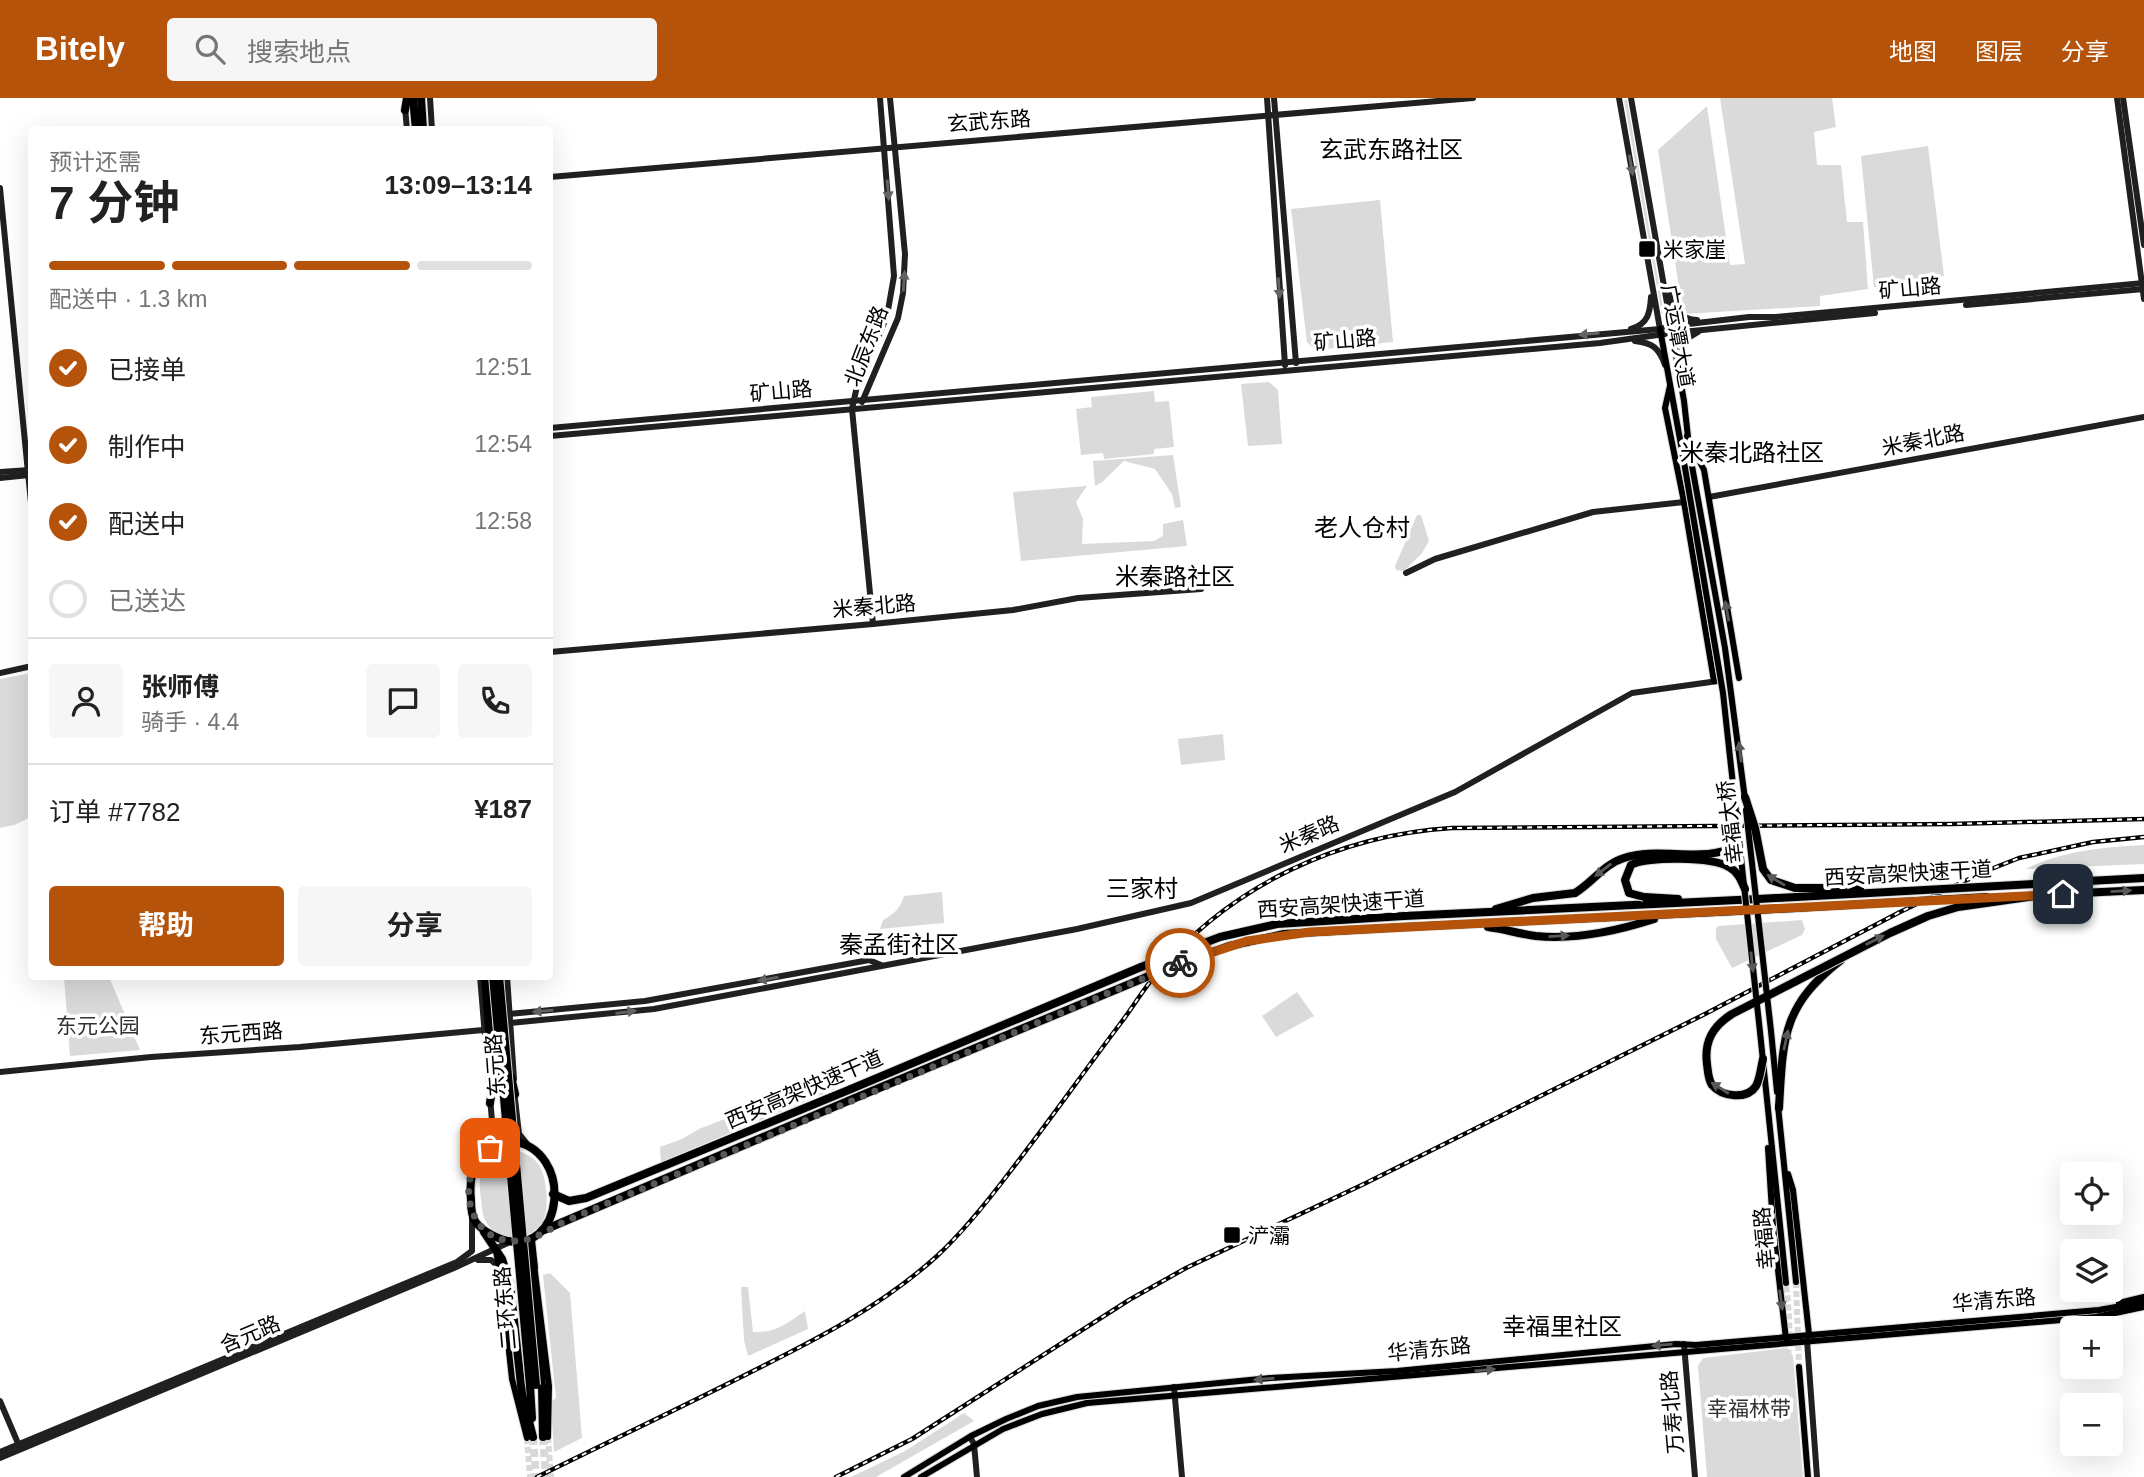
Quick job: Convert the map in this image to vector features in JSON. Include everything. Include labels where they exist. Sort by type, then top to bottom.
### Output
[{"type":"highway","points":[[405,110],[408,98]]},
{"type":"highway","points":[[408,98],[415,126]]},
{"type":"highway","points":[[424,126],[422,111],[425,98]]},
{"type":"highway","points":[[1745,797],[1755,828],[1763,869],[1768,877],[1782,886],[1940,888]]},
{"type":"highway","points":[[1487,912],[1533,898],[1575,893],[1606,867],[1626,856],[1696,854],[1727,850],[1735,838],[1738,815]]},
{"type":"highway","points":[[1726,901],[1644,897],[1629,893],[1625,880],[1629,867],[1636,862],[1706,860],[1722,863],[1736,873],[1745,889]]},
{"type":"highway","name":"西安高架快速干道","points":[[553,1194],[569,1201],[586,1198],[1165,958],[1220,937],[1277,924],[2144,878]]},
{"type":"highway","name":"西安高架快速干道","points":[[544,1230],[1173,966],[1229,946],[1284,934],[2144,890]]},
{"type":"highway","points":[[1763,1059],[1757,1083],[1750,1091],[1734,1095],[1716,1089],[1710,1082],[1706,1060],[1712,1031],[1732,1014],[1906,925],[1938,913],[1981,903],[2043,895]]},
{"type":"highway","points":[[1467,925],[1537,936],[1556,936],[1604,933],[1665,915]]},
{"type":"highway","points":[[1779,1108],[1783,1053],[1792,1017],[1811,986],[1852,952]]},
{"type":"highway","points":[[482,980],[493,1084],[490,1103]]},
{"type":"highway","name":"二环东路","points":[[492,980],[533,1385]]},
{"type":"highway","points":[[503,980],[515,1094]]},
{"type":"highway","name":"二环东路","points":[[503,980],[533,1385]]},
{"type":"highway","points":[[478,1224],[497,1238],[512,1241],[531,1240],[544,1230],[551,1214],[553,1179],[550,1167],[541,1155],[529,1146],[510,1141],[494,1145],[481,1155],[472,1170],[470,1191],[472,1213],[478,1224],[502,1259],[510,1284],[522,1394],[530,1438]]},
{"type":"highway","points":[[531,1240],[534,1268],[532,1282],[542,1385],[542,1423]]},
{"type":"highway","points":[[533,1385],[546,1437]]},
{"type":"highway","points":[[530,1438],[533,1385]]},
{"type":"main road","name":"广运潭大道","points":[[1672,329],[1688,436],[1687,456]]},
{"type":"main road","name":"广运潭大道","points":[[1661,332],[1670,386],[1687,456]]},
{"type":"main road","points":[[1670,386],[1665,408],[1714,681]]},
{"type":"main road","points":[[1688,436],[1704,470],[1739,678]]},
{"type":"main road","name":"幸福大桥","points":[[1687,456],[1725,648],[1745,797],[1784,1159],[1790,1189]]},
{"type":"main road","name":"幸福大桥","points":[[1687,456],[1738,815],[1777,1189]]},
{"type":"main road","points":[[1769,1117],[1768,1150],[1773,1227],[1786,1340]]},
{"type":"main road","name":"幸福路","points":[[1777,1189],[1786,1283]]},
{"type":"main road","points":[[1790,1189],[1809,1335]]},
{"type":"main road","name":"幸福路","points":[[1790,1189],[1796,1282]]},
{"type":"main road","points":[[495,1249],[512,1379],[530,1438]]},
{"type":"main road","points":[[534,1268],[549,1386],[546,1437]]},
{"type":"main road","name":"华清东路","points":[[904,1477],[970,1437],[1022,1412],[1070,1399],[1685,1353],[1809,1335],[2086,1311],[2144,1300]]},
{"type":"main road","name":"华清东路","points":[[921,1477],[974,1444],[1042,1414],[1087,1404],[1175,1391],[1270,1378],[1397,1371],[1684,1345],[1786,1340],[1806,1342],[2112,1315],[2144,1309]]},
{"type":"main road","points":[[1800,1367],[1808,1477]]},
{"type":"street","points":[[425,98],[431,126]]},
{"type":"street","name":"北辰东路","points":[[852,406],[884,327],[893,292],[895,262],[880,98]]},
{"type":"street","name":"北辰东路","points":[[852,406],[863,401],[898,318],[903,293],[905,254],[890,98]]},
{"type":"street","points":[[1267,98],[1272,117],[1296,365]]},
{"type":"street","points":[[1274,98],[1272,117],[1286,366]]},
{"type":"street","name":"玄武东路","points":[[553,177],[1473,98]]},
{"type":"street","name":"广运潭大道","points":[[1619,98],[1661,332]]},
{"type":"street","name":"广运潭大道","points":[[1631,98],[1672,329]]},
{"type":"street","points":[[2117,98],[2144,299]]},
{"type":"street","points":[[2123,98],[2144,245]]},
{"type":"street","points":[[405,110],[407,126]]},
{"type":"street","points":[[0,188],[28,454]]},
{"type":"street","points":[[1665,284],[1674,306],[1682,316],[1690,320],[1713,321]]},
{"type":"street","name":"矿山路","points":[[1296,365],[1616,341],[1713,321],[2143,286]]},
{"type":"street","name":"矿山路","points":[[1672,329],[1707,329],[2143,286]]},
{"type":"street","points":[[1619,332],[1637,327],[1647,320],[1652,288]]},
{"type":"street","points":[[1678,366],[1679,350],[1685,340],[1707,329]]},
{"type":"street","name":"矿山路","points":[[553,436],[1619,332],[1661,332]]},
{"type":"street","points":[[1616,341],[1653,345],[1660,352],[1668,374]]},
{"type":"street","name":"矿山路","points":[[863,401],[1286,366]]},
{"type":"street","points":[[852,406],[873,624]]},
{"type":"street","name":"矿山路","points":[[553,428],[852,406]]},
{"type":"street","name":"米秦北路","points":[[1709,497],[2144,416]]},
{"type":"street","points":[[0,472],[28,473]]},
{"type":"street","points":[[0,478],[28,473]]},
{"type":"street","points":[[1406,573],[1435,559],[1593,512],[1684,502]]},
{"type":"street","name":"米秦北路","points":[[553,653],[1013,610],[1078,598],[1201,589]]},
{"type":"street","points":[[0,673],[28,667]]},
{"type":"street","name":"米秦路","points":[[510,1023],[654,1009],[1076,929],[1191,903],[1455,792],[1632,693],[1727,680]]},
{"type":"street","name":"米秦路","points":[[509,1014],[645,1001],[869,960],[883,966]]},
{"type":"street","points":[[834,967],[836,975]]},
{"type":"street","name":"东元路","points":[[482,980],[483,1030],[494,1145]]},
{"type":"street","name":"东元路","points":[[504,980],[519,1134],[529,1146]]},
{"type":"street","name":"东元西路","points":[[0,1072],[483,1030]]},
{"type":"street","name":"含元路","points":[[0,1458],[19,1447],[457,1262],[471,1253],[473,1248],[472,1213]]},
{"type":"street","name":"含元路","points":[[0,1452],[19,1447],[470,1261],[512,1241]]},
{"type":"street","points":[[470,1261],[489,1259],[498,1266],[510,1284]]},
{"type":"street","points":[[1809,1335],[1806,1342],[1817,1477]]},
{"type":"street","name":"万寿北路","points":[[1684,1345],[1695,1477]]},
{"type":"street","points":[[1175,1391],[1182,1477]]},
{"type":"street","points":[[0,1401],[19,1447]]},
{"type":"street","points":[[970,1437],[974,1444],[977,1477]]},
{"type":"green space","points":[[1720,98],[1832,98],[1836,127],[1814,132],[1817,165],[1841,165],[1847,222],[1863,222],[1868,289],[1820,296],[1820,306],[1683,314],[1658,150],[1707,106],[1730,265],[1745,264]]},
{"type":"green space","points":[[1627,99],[1664,314],[1662,315],[1624,100]]},
{"type":"green space","points":[[1928,146],[1944,276],[1874,287],[1861,156]]},
{"type":"green space","points":[[1380,200],[1393,342],[1315,350],[1307,342],[1291,209]]},
{"type":"green space","points":[[1269,382],[1278,390],[1282,444],[1248,446],[1241,384]]},
{"type":"green space","points":[[1154,391],[1155,402],[1169,401],[1174,447],[1154,449],[1154,454],[1104,459],[1103,453],[1081,455],[1076,409],[1092,407],[1091,397]]},
{"type":"green space","points":[[1173,455],[1181,507],[1175,508],[1172,494],[1155,469],[1124,461],[1095,486],[1093,461]]},
{"type":"green space","points":[[1087,486],[1076,502],[1083,519],[1082,544],[1154,541],[1163,536],[1163,524],[1183,520],[1187,546],[1021,561],[1013,492]]},
{"type":"green space","points":[[1417,515],[1421,515],[1429,541],[1422,553],[1404,571],[1396,570],[1395,566]]},
{"type":"green space","points":[[28,674],[28,818],[0,828],[0,679]]},
{"type":"green space","points":[[1223,734],[1225,760],[1181,765],[1178,739]]},
{"type":"green space","points":[[2144,845],[2144,864],[2026,869],[2068,854]]},
{"type":"green space","points":[[942,892],[944,923],[880,929],[883,920],[896,911],[904,896]]},
{"type":"green space","points":[[1802,920],[1805,929],[1802,935],[1732,968],[1716,939],[1716,928],[1719,926]]},
{"type":"green space","name":"东元公园","points":[[64,980],[110,980],[140,1050],[70,1056]]},
{"type":"green space","points":[[1297,992],[1314,1016],[1276,1037],[1262,1016]]},
{"type":"green space","points":[[842,1074],[847,1084],[661,1162],[660,1147],[781,1097],[780,1092],[788,1088],[796,1096]]},
{"type":"green space","points":[[511,1150],[526,1154],[537,1162],[545,1181],[547,1199],[545,1216],[537,1229],[522,1236],[507,1237],[493,1230],[484,1218],[480,1181],[488,1162]]},
{"type":"green space","points":[[550,1273],[570,1293],[582,1438],[554,1452],[551,1402],[556,1398],[543,1275]]},
{"type":"green space","points":[[741,1287],[748,1287],[753,1332],[775,1329],[805,1311],[808,1329],[748,1356],[744,1340]]},
{"type":"green space","name":"幸福林带","points":[[1787,1348],[1793,1356],[1803,1477],[1707,1477],[1698,1366],[1703,1358]]},
{"type":"green space","points":[[964,1413],[974,1421],[876,1477],[851,1477],[905,1451]]},
{"type":"tunnel","points":[[1796,1282],[1799,1367]]},
{"type":"tunnel","points":[[1733,1477],[1768,1420],[1784,1381],[1789,1349],[1786,1283]]},
{"type":"tunnel","points":[[533,1437],[536,1477]]},
{"type":"tunnel","points":[[543,1437],[546,1477]]},
{"type":"tunnel","points":[[548,1437],[551,1477]]},
{"type":"tunnel","points":[[527,1438],[530,1477]]},
{"type":"railway","points":[[537,1477],[800,1347],[871,1306],[916,1274],[947,1246],[984,1205],[1148,984],[1187,941],[1219,914],[1254,890],[1290,870],[1329,854],[1369,841],[1452,828],[1952,824],[2144,819]]},
{"type":"railway","points":[[836,1477],[912,1439],[1129,1300],[1186,1268],[1364,1184],[1705,1014],[1900,912],[2019,858],[2093,842],[2144,837]]},
{"type":"way so far","points":[[490,1148],[474,1163],[472,1170],[470,1191],[473,1217],[482,1228],[497,1238],[528,1241],[544,1230],[1180,963]]},
{"type":"place","name":"米家崖","points":[[1647,249]]},
{"type":"place","name":"浐灞","points":[[1232,1235]]},
{"type":"district","name":"玄武东路社区","points":[[1391,149]]},
{"type":"district","name":"米秦北路社区","points":[[1752,452]]},
{"type":"district","name":"老人仓村","points":[[1362,527]]},
{"type":"district","name":"米秦路社区","points":[[1175,576]]},
{"type":"district","name":"三家村","points":[[1142,888]]},
{"type":"district","name":"秦孟街社区","points":[[899,944]]},
{"type":"district","name":"幸福里社区","points":[[1562,1326]]},
{"type":"route","points":[[1180,963],[1247,941],[1284,934],[2063,894]]}]
